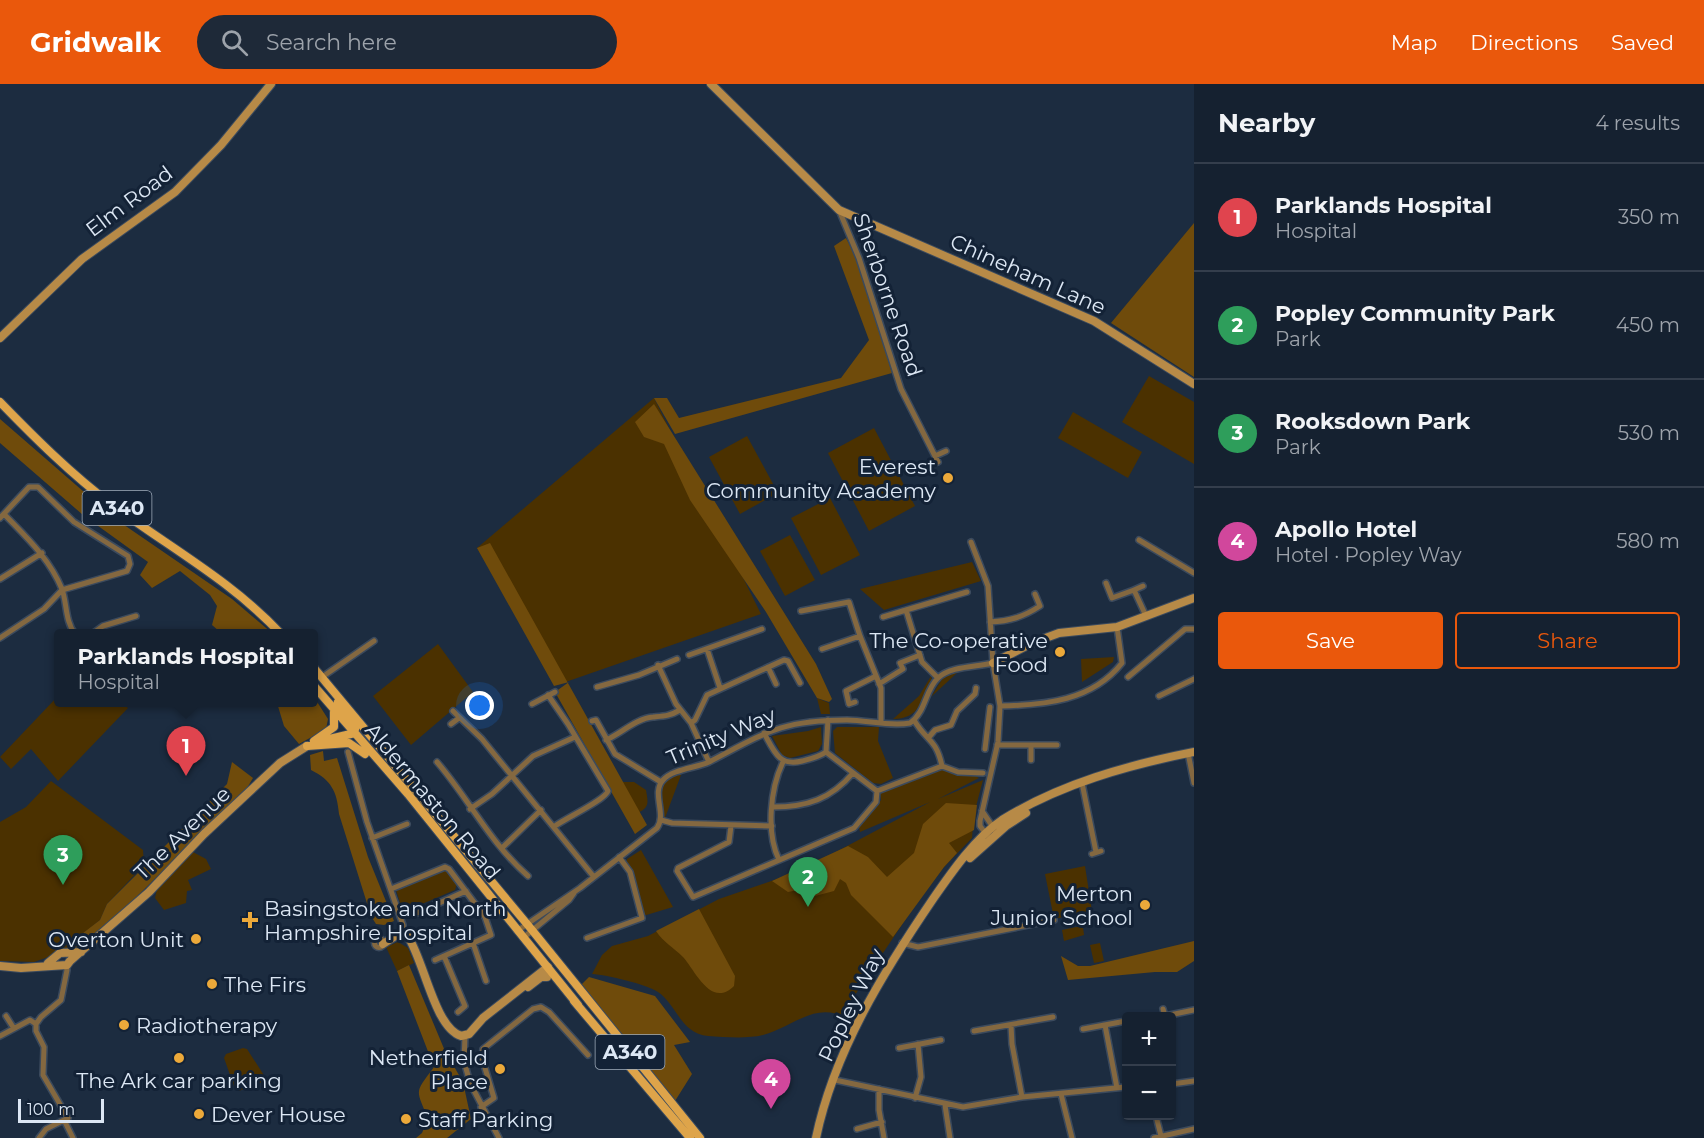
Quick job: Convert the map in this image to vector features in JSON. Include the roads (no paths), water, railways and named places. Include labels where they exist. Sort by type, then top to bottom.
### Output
[{"type":"main road","name":"A340","points":[[0,402],[44,446],[109,502],[217,578],[276,629]]},
{"type":"main road","name":"Aldermaston Road","points":[[318,671],[700,1138]]},
{"type":"main road","points":[[318,681],[324,676]]},
{"type":"main road","name":"Aldermaston Road","points":[[318,690],[353,734],[408,794],[578,1005],[690,1138]]},
{"type":"main road","name":"A340","points":[[337,697],[338,705],[355,728],[353,734]]},
{"type":"main road","points":[[307,746],[334,727],[334,712]]},
{"type":"main road","points":[[307,746],[366,729]]},
{"type":"main road","points":[[307,746],[349,748],[353,734]]},
{"type":"main road","name":"A340","points":[[349,748],[359,748],[394,786],[408,794]]},
{"type":"main road","name":"Aldermaston Road","points":[[532,930],[547,956],[547,977],[557,983],[578,1005]]},
{"type":"main road","points":[[548,967],[561,966]]},
{"type":"street","name":"Elm Road","points":[[0,338],[82,259],[175,192],[221,145],[271,84]]},
{"type":"street","name":"Sherborne Road","points":[[711,84],[839,210],[859,258],[901,388],[936,459],[946,451]]},
{"type":"street","name":"Chineham Lane","points":[[839,210],[1094,321],[1194,384]]},
{"type":"street","points":[[0,638],[44,609],[62,590],[127,571],[130,564],[128,556],[74,522],[38,487],[28,487],[2,516],[42,553],[62,590],[69,625],[72,629]]},
{"type":"street","points":[[1139,540],[1194,573]]},
{"type":"street","points":[[971,542],[988,586],[993,663],[1000,706],[997,745],[980,826],[989,837]]},
{"type":"street","points":[[0,579],[42,553]]},
{"type":"street","points":[[1106,583],[1112,598]]},
{"type":"street","points":[[1105,601],[1143,586]]},
{"type":"street","points":[[1134,590],[1146,616]]},
{"type":"street","points":[[883,617],[967,592]]},
{"type":"street","points":[[990,622],[1009,621],[1032,612],[1040,606],[1035,594]]},
{"type":"street","points":[[942,766],[933,741],[914,720],[938,678],[953,671],[993,663],[1032,643],[1059,633],[1117,627],[1194,598]]},
{"type":"street","points":[[801,611],[849,602],[883,697],[881,723]]},
{"type":"street","points":[[906,610],[920,656],[929,670],[938,678]]},
{"type":"street","points":[[98,629],[136,616]]},
{"type":"street","points":[[752,624],[755,632]]},
{"type":"street","points":[[1117,627],[1122,663],[1133,671]]},
{"type":"street","points":[[689,655],[762,629]]},
{"type":"street","points":[[1128,677],[1185,629],[1194,629]]},
{"type":"street","points":[[822,649],[860,636]]},
{"type":"street","points":[[324,676],[374,641]]},
{"type":"street","points":[[707,649],[720,688]]},
{"type":"street","points":[[879,684],[903,669],[900,663],[920,656]]},
{"type":"street","points":[[600,678],[600,686],[639,675],[658,665],[677,659]]},
{"type":"street","points":[[691,723],[695,720],[707,695],[768,668],[788,661],[800,683]]},
{"type":"street","points":[[1000,706],[1067,700],[1082,694],[1116,670],[1122,663]]},
{"type":"street","points":[[658,665],[680,710],[691,723],[709,762]]},
{"type":"street","points":[[768,668],[776,684]]},
{"type":"street","points":[[855,702],[849,704],[846,691],[876,676]]},
{"type":"street","points":[[1159,696],[1172,694],[1194,679]]},
{"type":"street","points":[[929,737],[935,730],[951,725],[957,711],[975,694],[976,688]]},
{"type":"street","points":[[532,704],[555,692]]},
{"type":"street","points":[[548,695],[604,784],[608,795],[555,826]]},
{"type":"street","points":[[985,749],[990,707]]},
{"type":"street","points":[[606,740],[653,717],[661,719],[680,710]]},
{"type":"street","points":[[453,711],[483,740],[511,777],[555,826],[594,877]]},
{"type":"street","points":[[451,724],[459,718]]},
{"type":"street","points":[[592,721],[596,720],[615,754],[661,782]]},
{"type":"street","points":[[826,752],[828,720]]},
{"type":"street","name":"Trinity Way","points":[[661,820],[661,782],[671,775],[709,762],[764,733],[797,722],[828,720],[903,724],[914,720]]},
{"type":"street","points":[[989,723],[1000,724]]},
{"type":"street","points":[[764,733],[776,757],[783,762],[794,763],[826,752]]},
{"type":"street","points":[[470,809],[492,794],[534,756],[575,737]]},
{"type":"street","points":[[997,745],[1031,745],[1045,742],[1057,745]]},
{"type":"street","points":[[1031,745],[1031,760]]},
{"type":"street","name":"The Avenue","points":[[0,966],[34,967],[62,962],[85,950],[149,892],[204,834],[280,763],[307,746]]},
{"type":"street","points":[[349,748],[372,838],[391,889],[402,933],[415,948],[446,1027],[454,1033],[465,1036]]},
{"type":"street","points":[[826,752],[877,791]]},
{"type":"street","points":[[1191,753],[1194,783]]},
{"type":"street","name":"Popley Way","points":[[816,1138],[822,1110],[861,1015],[902,944],[935,897],[989,837],[996,830],[1069,788],[1126,768],[1191,753]]},
{"type":"street","points":[[437,762],[456,785],[470,809],[528,876]]},
{"type":"street","points":[[779,860],[772,842],[772,826],[775,778],[783,762]]},
{"type":"street","points":[[877,791],[942,766],[957,772],[983,772]]},
{"type":"street","points":[[773,807],[814,803],[841,788],[853,773]]},
{"type":"street","points":[[356,782],[364,779]]},
{"type":"street","points":[[1082,783],[1096,852]]},
{"type":"street","points":[[731,826],[729,842],[692,858],[678,868],[677,871],[693,897],[854,828],[876,802],[877,791]]},
{"type":"street","points":[[502,848],[541,810]]},
{"type":"street","points":[[982,811],[996,830]]},
{"type":"street","points":[[520,934],[525,923],[574,893],[654,831],[661,820],[672,823],[772,826]]},
{"type":"street","points":[[372,838],[407,824]]},
{"type":"street","points":[[587,939],[642,918],[630,872],[619,857]]},
{"type":"street","points":[[391,889],[445,867],[449,869],[485,917],[491,935],[435,960]]},
{"type":"street","points":[[417,913],[466,891]]},
{"type":"street","points":[[520,934],[532,930],[569,900],[574,893]]},
{"type":"street","points":[[902,944],[918,947],[1054,920]]},
{"type":"street","points":[[599,926],[602,934]]},
{"type":"street","points":[[383,941],[402,933]]},
{"type":"street","points":[[473,943],[486,981]]},
{"type":"street","points":[[444,956],[465,1006]]},
{"type":"street","points":[[479,1024],[535,970],[538,956]]},
{"type":"street","points":[[39,1138],[46,1129],[68,1118],[43,1075],[45,1053],[36,1031],[36,1024],[60,1002],[65,980],[62,962]]},
{"type":"street","points":[[512,993],[548,967]]},
{"type":"street","points":[[465,1036],[534,981],[547,977]]},
{"type":"street","points":[[458,1012],[465,1006],[473,1005]]},
{"type":"street","points":[[481,1107],[494,1098],[482,1058],[483,1049],[533,1009],[540,1007],[549,1012],[588,1055]]},
{"type":"street","points":[[1163,1009],[1166,1016],[1194,1010]]},
{"type":"street","points":[[6,1016],[13,1027]]},
{"type":"street","points":[[974,1030],[1053,1017]]},
{"type":"street","points":[[0,1036],[13,1027],[30,1020],[36,1024]]},
{"type":"street","points":[[1083,1029],[1122,1022]]},
{"type":"street","points":[[1011,1024],[1012,1044],[1022,1097]]},
{"type":"street","points":[[1105,1025],[1117,1088]]},
{"type":"street","points":[[465,1036],[466,1071],[481,1107],[499,1138]]},
{"type":"street","points":[[899,1048],[942,1040]]},
{"type":"street","points":[[915,1098],[921,1077],[918,1044]]},
{"type":"street","points":[[835,1080],[945,1104],[973,1106],[1022,1097],[1122,1087]]},
{"type":"street","points":[[1176,1083],[1194,1081]]},
{"type":"street","points":[[879,1089],[884,1138]]},
{"type":"street","points":[[1061,1094],[1072,1138]]},
{"type":"street","points":[[945,1104],[950,1138]]},
{"type":"street","points":[[64,1120],[74,1138]]},
{"type":"street","points":[[1157,1120],[1161,1136]]},
{"type":"street","points":[[856,1129],[882,1122]]},
{"type":"street","points":[[1154,1138],[1194,1130]]},
{"type":"place","name":"Everest Community Academy","points":[[948,478]]},
{"type":"place","name":"The Co-operative Food","points":[[1060,652]]},
{"type":"place","name":"Parklands Hospital","points":[[186,776]]},
{"type":"place","name":"Rooksdown Park","points":[[63,885]]},
{"type":"place","name":"Merton Junior School","points":[[1145,905]]},
{"type":"place","name":"Popley Community Park","points":[[808,907]]},
{"type":"place","name":"Basingstoke and North Hampshire Hospital","points":[[250,920]]},
{"type":"place","name":"Overton Unit","points":[[196,939]]},
{"type":"place","name":"The Firs","points":[[212,984]]},
{"type":"place","name":"Radiotherapy","points":[[124,1025]]},
{"type":"place","name":"The Ark car parking","points":[[179,1058]]},
{"type":"place","name":"Netherfield Place","points":[[500,1069]]},
{"type":"place","name":"Apollo Hotel","points":[[771,1109]]},
{"type":"place","name":"Dever House","points":[[199,1114]]},
{"type":"place","name":"Staff Parking","points":[[406,1119]]}]
